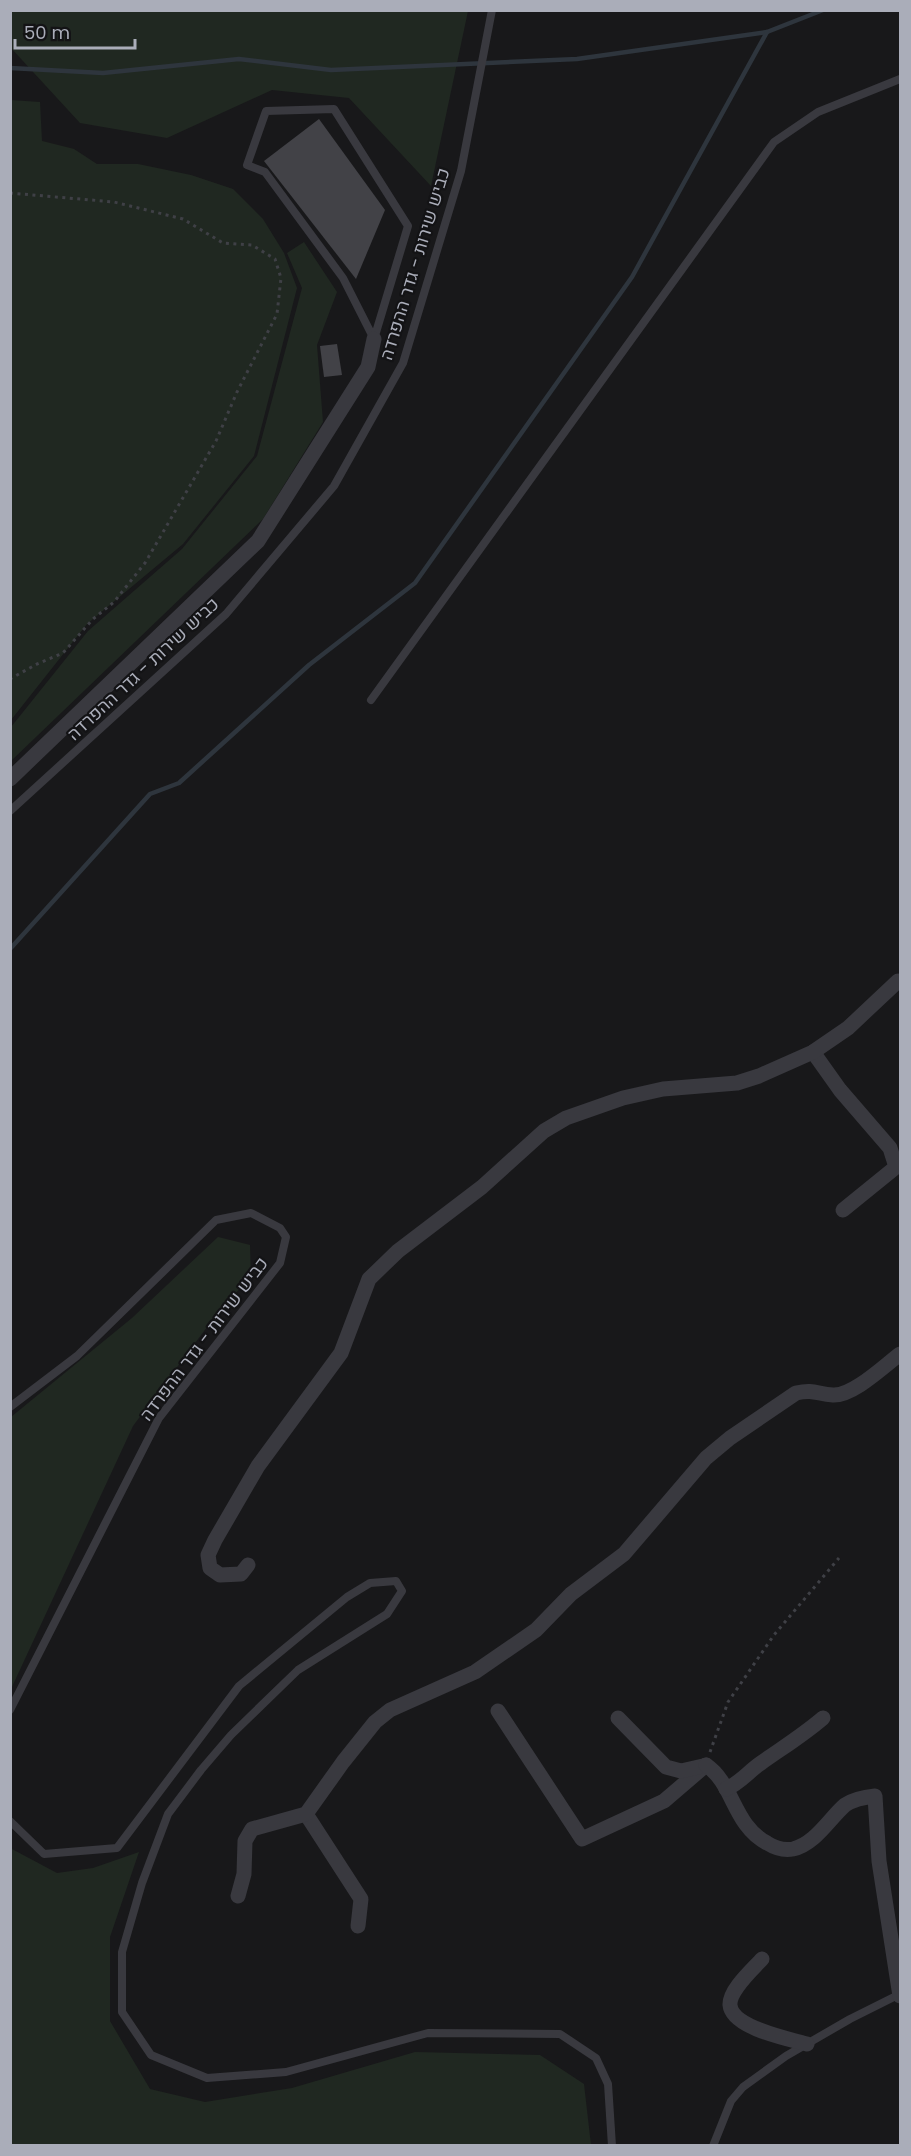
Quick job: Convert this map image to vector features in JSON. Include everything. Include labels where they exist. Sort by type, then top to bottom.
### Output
[{"type":"street","points":[[10,779],[258,541],[368,367],[374,339]]},
{"type":"street","points":[[248,1565],[241,1574],[220,1575],[210,1568],[208,1555],[258,1466],[341,1353],[369,1279],[398,1251],[482,1187],[544,1131],[566,1118],[623,1098],[663,1089],[737,1083],[759,1076],[813,1052],[848,1028],[900,981]]},
{"type":"street","points":[[813,1052],[840,1090],[891,1148],[896,1167],[843,1210]]},
{"type":"street","points":[[238,1896],[244,1874],[245,1841],[252,1829],[306,1814],[375,1722],[390,1710],[475,1672],[536,1630],[571,1594],[624,1554],[706,1458],[730,1438],[796,1393],[809,1390],[834,1395],[847,1392],[900,1354]]},
{"type":"street","points":[[498,1711],[582,1839],[664,1801],[706,1765]]},
{"type":"street","points":[[618,1718],[666,1767],[681,1771],[706,1765],[712,1769],[746,1826],[774,1848],[786,1850],[797,1848],[814,1837],[847,1804],[862,1797],[875,1796],[879,1861],[900,1995]]},
{"type":"street","points":[[726,1789],[737,1784],[759,1764],[783,1750],[823,1718]]},
{"type":"street","points":[[306,1814],[361,1899],[358,1926]]},
{"type":"street","points":[[762,1959],[733,1995],[730,2005],[733,2012],[757,2030],[807,2044]]},
{"type":"lane","name":"כביש שירות - גדר ההפרדה","points":[[10,811],[226,614],[334,486],[403,363],[461,171],[492,10]]},
{"type":"lane","points":[[371,700],[774,142],[818,112],[900,79]]},
{"type":"lane","points":[[334,110],[408,226],[374,339],[336,268],[265,172],[247,165],[266,111],[334,110]]},
{"type":"lane","name":"כביש שירות - גדר ההפרדה","points":[[10,1407],[76,1356],[216,1220],[251,1214],[280,1228],[286,1237],[280,1263],[159,1418],[10,1710]]},
{"type":"lane","points":[[10,1821],[44,1854],[117,1848],[239,1686],[347,1597],[370,1583],[396,1581],[402,1591],[387,1614],[298,1670],[231,1735],[168,1814],[142,1883],[122,1952],[122,2012],[151,2055],[207,2078],[286,2072],[428,2033],[560,2034],[596,2058],[608,2085],[612,2145]]},
{"type":"lane","points":[[713,2145],[731,2101],[743,2087],[786,2056],[850,2019],[900,1995]]},
{"type":"path","points":[[10,193],[114,202],[183,219],[223,243],[252,245],[275,259],[281,278],[277,314],[237,392],[216,441],[145,563],[114,602],[93,620],[63,653],[10,679]]},
{"type":"path","points":[[706,1765],[728,1702],[774,1635],[839,1558]]},
{"type":"shaded area","points":[[11,10],[468,11],[431,186],[349,98],[272,90],[167,138],[80,123],[11,48]]},
{"type":"shaded area","points":[[11,100],[40,102],[42,141],[74,149],[97,164],[138,164],[191,175],[233,189],[263,219],[284,253],[297,288],[254,456],[183,544],[87,624],[11,720]]},
{"type":"shaded area","points":[[304,242],[337,292],[317,345],[323,422],[263,519],[11,761],[11,727],[88,631],[182,549],[257,456],[302,288],[287,253]]},
{"type":"shaded area","points":[[218,1237],[250,1245],[251,1276],[216,1315],[133,1426],[11,1689],[11,1417],[132,1318]]},
{"type":"shaded area","points":[[10,1848],[57,1873],[93,1868],[139,1852],[110,1937],[110,2021],[150,2089],[205,2102],[292,2088],[415,2052],[540,2055],[584,2084],[591,2145],[11,2145]]},
{"type":"building","points":[[319,119],[385,210],[356,279],[264,161]]},
{"type":"building","points":[[337,344],[342,375],[324,377],[320,346]]},
{"type":"waterway","points":[[10,68],[103,73],[239,59],[331,70],[577,59],[767,32],[823,10]]},
{"type":"waterway","points":[[10,949],[150,794],[179,783],[309,665],[415,583],[632,277],[767,32]]}]
